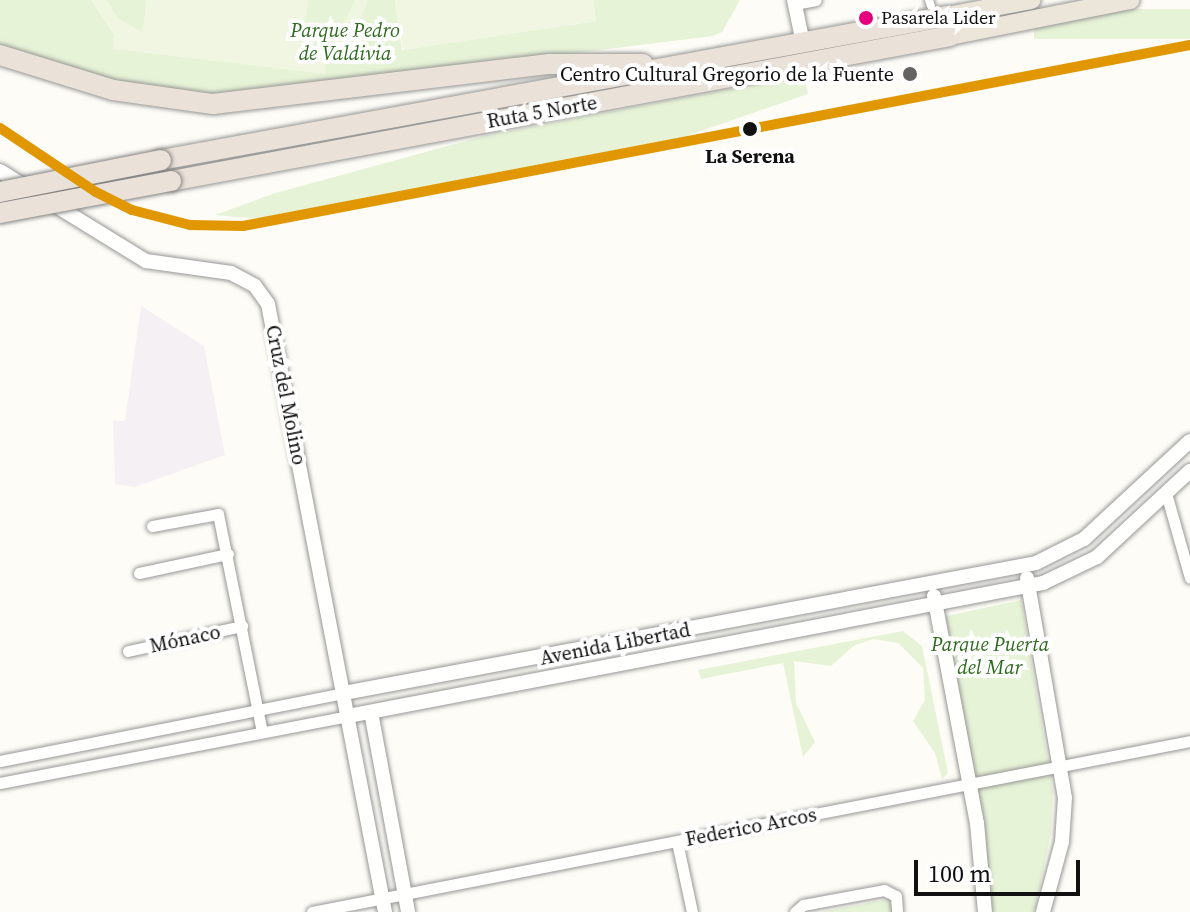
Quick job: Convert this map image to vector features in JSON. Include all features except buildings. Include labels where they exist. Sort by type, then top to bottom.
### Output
[{"type":"highway","name":"Ruta 5 Norte","points":[[0,213],[171,181],[940,12],[1031,0]]},
{"type":"highway","name":"Ruta 5 Norte","points":[[0,192],[803,43],[940,12],[1130,0]]},
{"type":"highway","points":[[0,55],[113,90],[213,104],[550,64],[672,66]]},
{"type":"street","points":[[803,43],[795,2],[816,0]]},
{"type":"street","name":"Cruz del Molino","points":[[0,171],[146,261],[231,273],[262,294],[276,337],[384,905]]},
{"type":"street","name":"Avenida Libertad","points":[[0,761],[1024,565],[1060,554],[1084,539],[1190,441]]},
{"type":"street","name":"Avenida Libertad","points":[[0,783],[1029,586],[1084,566],[1190,471]]},
{"type":"street","points":[[1166,493],[1190,578]]},
{"type":"street","points":[[152,526],[214,512],[221,520],[262,732]]},
{"type":"street","points":[[139,573],[228,554]]},
{"type":"street","points":[[1024,565],[1062,768],[1064,828],[1043,912]]},
{"type":"street","points":[[932,584],[970,785],[985,912]]},
{"type":"street","name":"Mónaco","points":[[128,651],[242,626]]},
{"type":"street","points":[[371,712],[408,912]]},
{"type":"street","name":"Federico Arcos","points":[[312,912],[384,905],[405,894],[1190,741]]},
{"type":"street","points":[[55,772],[59,749]]},
{"type":"street","points":[[355,752],[389,811]]},
{"type":"street","points":[[677,842],[693,912]]},
{"type":"street","points":[[795,912],[803,905],[884,890],[896,896],[897,912]]},
{"type":"shaded area","points":[[141,306],[204,346],[225,455],[135,487],[115,484],[113,421],[125,421]]},
{"type":"green space","name":"Parque Pedro de Valdivia","points":[[0,0],[147,0],[143,32],[301,53],[308,0],[395,0],[402,50],[596,21],[593,0],[740,0],[722,32],[713,36],[216,97],[113,86],[0,48]]},
{"type":"green space","points":[[91,0],[106,0],[119,19],[142,32],[147,0],[308,0],[301,54],[336,38],[355,0],[368,0],[352,39],[326,58],[325,74],[113,49],[114,35]]},
{"type":"green space","points":[[395,0],[593,0],[596,21],[403,50]]},
{"type":"green space","points":[[1034,9],[1190,9],[1190,39],[1034,39]]},
{"type":"green space","points":[[804,75],[808,94],[660,145],[260,219],[215,215],[272,194],[488,135]]},
{"type":"green space","name":"Parque Puerta del Mar","points":[[1021,600],[1053,792],[1051,834],[1034,912],[990,912],[982,818],[942,617]]},
{"type":"green space","points":[[903,631],[922,646],[948,773],[942,779],[935,753],[913,721],[925,700],[923,668],[898,643],[873,639],[855,645],[831,666],[794,661],[796,703],[815,742],[803,757],[783,663],[701,679],[698,670]]},
{"type":"green space","points":[[889,899],[893,912],[821,912]]},
{"type":"transit line","points":[[0,128],[96,192],[132,210],[190,225],[243,226],[1190,45]]},
{"type":"place","name":"Pasarela Lider","points":[[866,18]]},
{"type":"place","name":"Centro Cultural Gregorio de la Fuente","points":[[910,74]]},
{"type":"place","name":"La Serena","points":[[750,129]]}]
